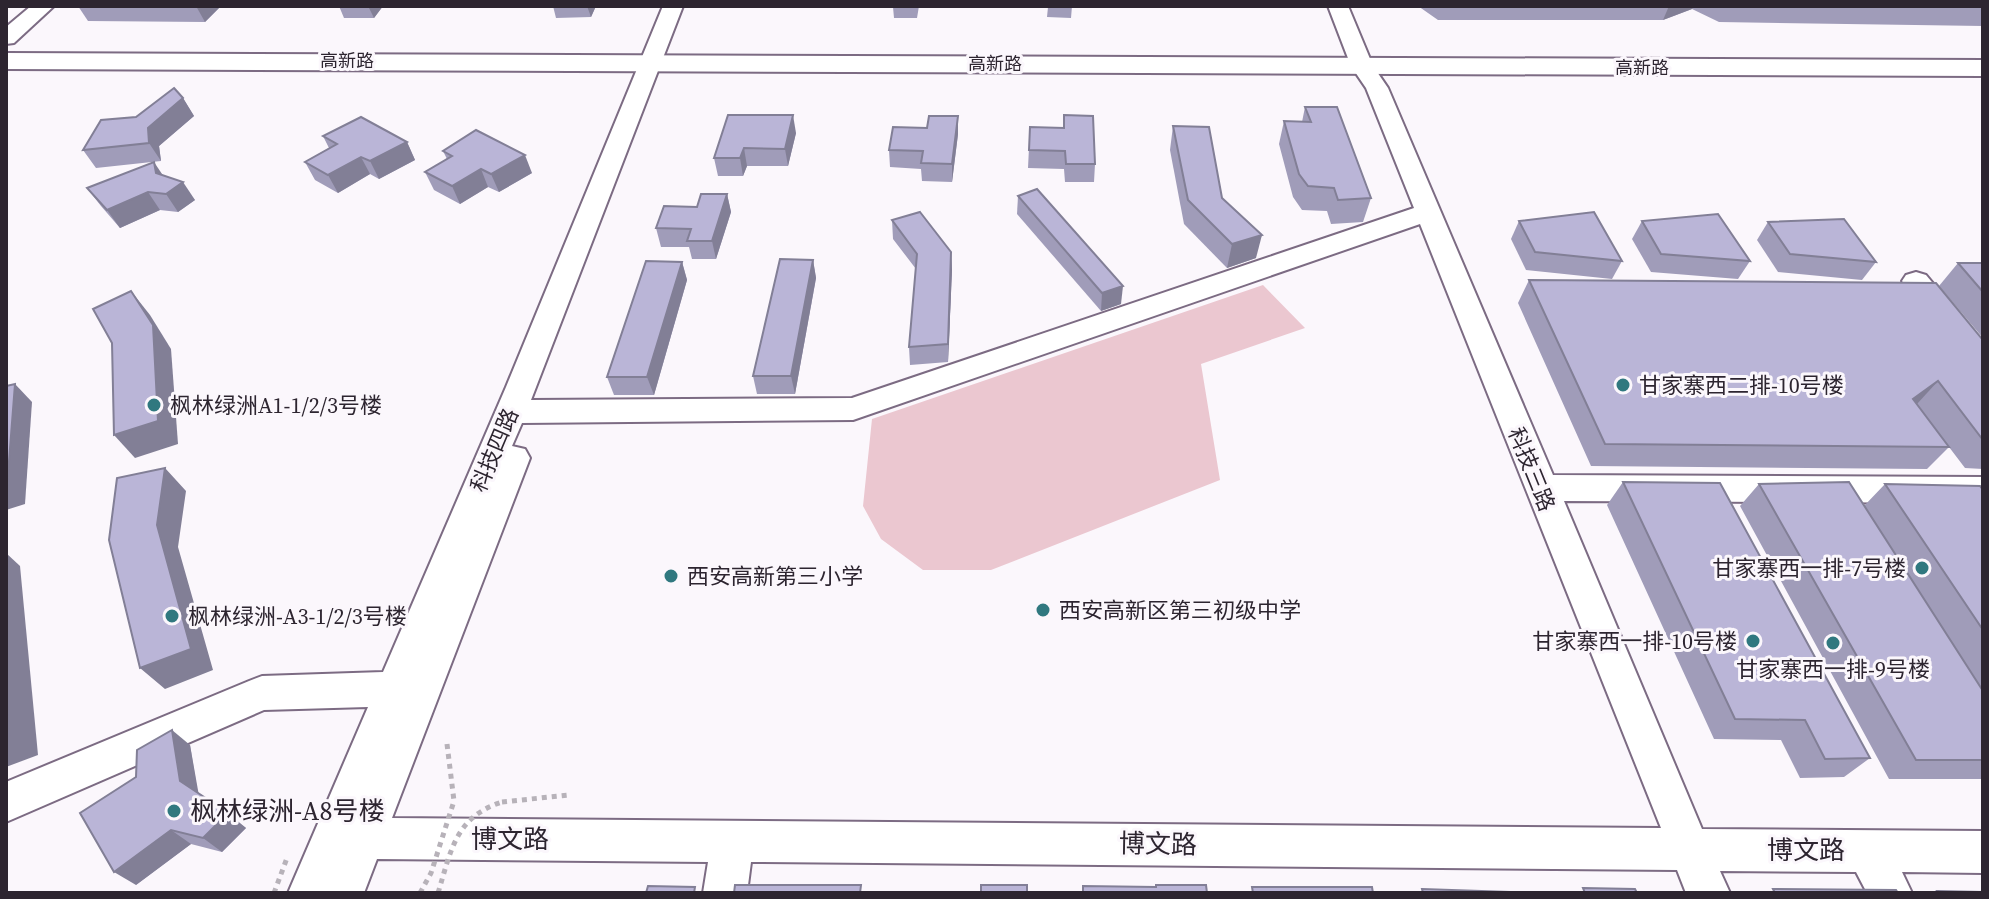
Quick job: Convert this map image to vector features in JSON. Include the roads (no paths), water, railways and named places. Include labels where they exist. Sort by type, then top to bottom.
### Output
[{"type":"main road","name":"高新路","points":[[6,61],[652,74]]},
{"type":"main road","name":"高新路","points":[[6,83],[652,74],[1371,74],[1983,68]]},
{"type":"main road","name":"高新路","points":[[1371,74],[1983,91]]},
{"type":"street","points":[[6,38],[44,6]]},
{"type":"street","name":"科技四路","points":[[310,893],[348,838],[522,412],[652,74],[673,6]]},
{"type":"street","name":"科技四路","points":[[652,74],[686,6]]},
{"type":"street","name":"科技三路","points":[[1338,6],[1371,74],[1708,893]]},
{"type":"street","name":"科技三路","points":[[1350,6],[1371,74]]},
{"type":"street","points":[[522,412],[853,409],[1426,213]]},
{"type":"street","points":[[1916,281],[1983,363]]},
{"type":"street","name":"科技四路","points":[[342,893],[348,838],[394,689],[522,412]]},
{"type":"street","points":[[1540,488],[1983,490]]},
{"type":"street","points":[[6,802],[262,693],[394,689]]},
{"type":"street","name":"博文路","points":[[348,838],[1983,852]]},
{"type":"street","points":[[725,893],[733,840]]},
{"type":"street","points":[[1868,851],[1890,893]]},
{"type":"place","name":"甘家寨西二排-10号楼","points":[[1623,385]]},
{"type":"place","name":"枫林绿洲A1-1/2/3号楼","points":[[154,405]]},
{"type":"place","name":"甘家寨西一排-7号楼","points":[[1922,568]]},
{"type":"place","name":"西安高新第三小学","points":[[671,576]]},
{"type":"place","name":"西安高新区第三初级中学","points":[[1043,610]]},
{"type":"place","name":"枫林绿洲-A3-1/2/3号楼","points":[[172,616]]},
{"type":"place","name":"甘家寨西一排-10号楼","points":[[1753,641]]},
{"type":"place","name":"甘家寨西一排-9号楼","points":[[1833,643]]},
{"type":"place","name":"枫林绿洲-A8号楼","points":[[174,811]]}]
